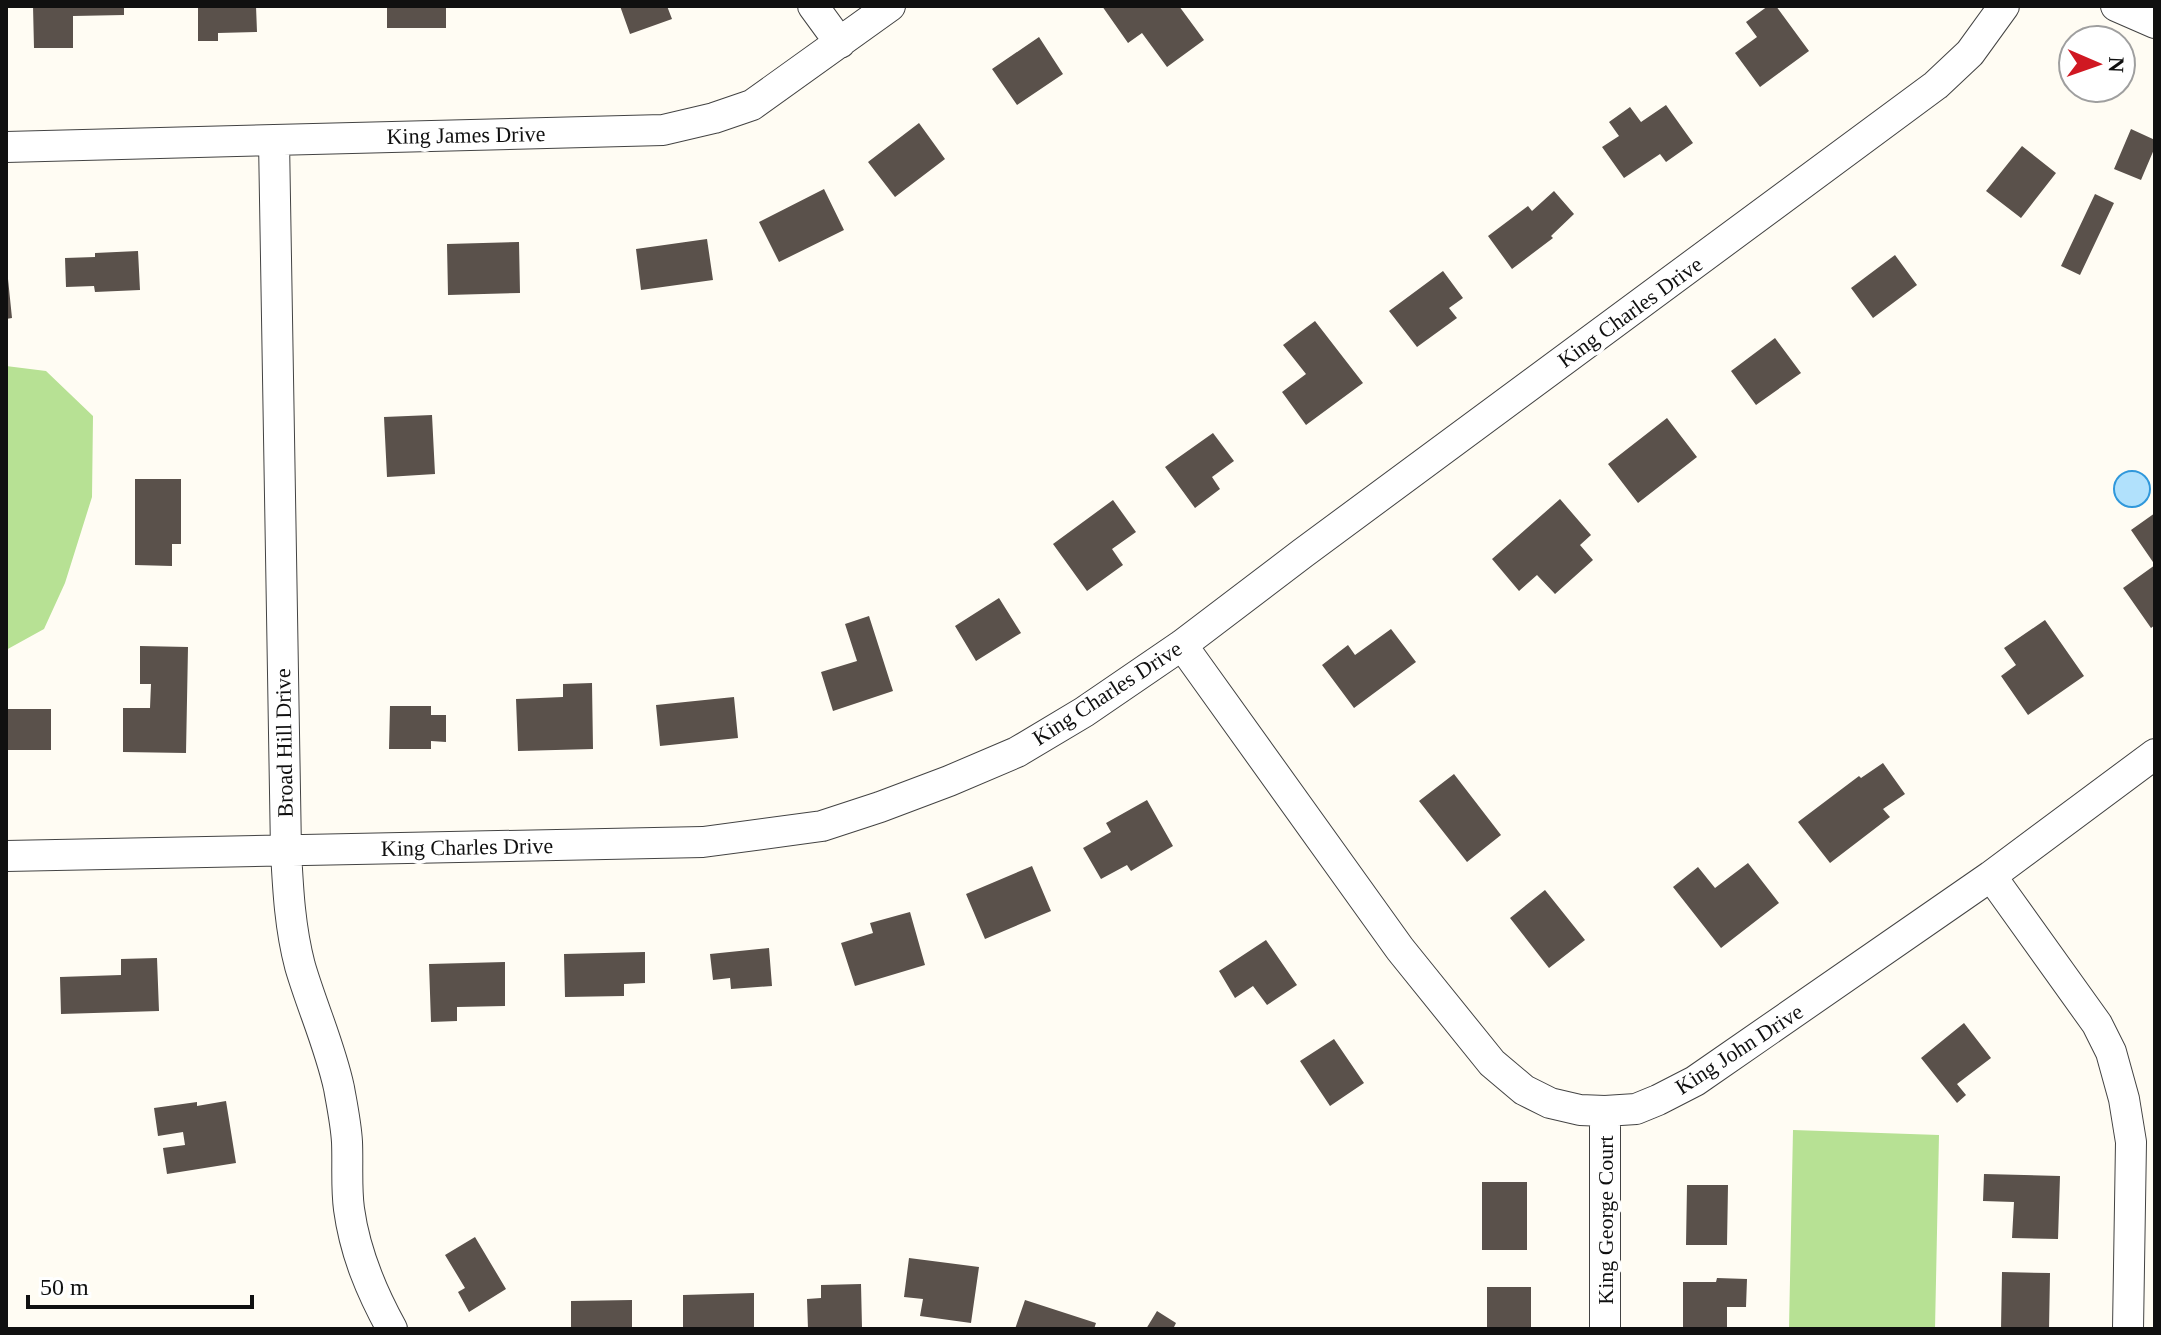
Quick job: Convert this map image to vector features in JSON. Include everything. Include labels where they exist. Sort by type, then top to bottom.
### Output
[{"type":"street","points":[[813,6],[840,43]]},
{"type":"street","name":"King James Drive","points":[[6,147],[663,130],[752,105],[890,6]]},
{"type":"street","name":"King Charles Drive","points":[[6,856],[703,842],[822,826],[949,781],[1017,752],[1084,712],[1182,645],[1936,85],[1970,53],[2004,6]]},
{"type":"street","points":[[2116,6],[2155,23]]},
{"type":"street","name":"Broad Hill Drive","points":[[274,140],[288,904],[302,970],[332,1056],[341,1099],[347,1138],[349,1208],[360,1261],[376,1301],[392,1329]]},
{"type":"street","name":"King John Drive","points":[[1182,645],[1400,949],[1492,1063],[1524,1090],[1550,1103],[1580,1110],[1636,1109],[1695,1081],[1991,876],[2155,754]]},
{"type":"street","points":[[1991,876],[2097,1024],[2111,1052],[2124,1099],[2131,1142],[2128,1329]]},
{"type":"street","name":"King George Court","points":[[1605,1111],[1605,1329]]},
{"type":"green space","points":[[6,366],[46,371],[93,416],[92,497],[65,583],[44,629],[6,650]]},
{"type":"green space","points":[[1793,1130],[1939,1135],[1935,1329],[1789,1329]]},
{"type":"water","points":[[2132,471],[2145,476],[2150,489],[2145,502],[2132,507],[2119,502],[2114,489],[2119,476]]},
{"type":"building","points":[[33,6],[124,6],[124,15],[73,16],[73,48],[34,48]]},
{"type":"building","points":[[198,6],[256,6],[257,32],[218,33],[218,41],[198,41]]},
{"type":"building","points":[[387,6],[446,6],[446,28],[387,28]]},
{"type":"building","points":[[620,6],[667,6],[672,19],[630,34]]},
{"type":"building","points":[[1102,6],[1179,6],[1204,40],[1167,67],[1142,33],[1128,43]]},
{"type":"building","points":[[1768,6],[1776,6],[1809,51],[1760,87],[1735,53],[1757,37],[1746,22]]},
{"type":"building","points":[[1039,37],[1063,74],[1017,105],[992,69]]},
{"type":"building","points":[[1666,105],[1693,143],[1666,162],[1660,154],[1624,178],[1602,147],[1619,136],[1609,122],[1630,107],[1641,122]]},
{"type":"building","points":[[919,123],[945,159],[895,197],[868,162]]},
{"type":"building","points":[[2131,129],[2155,140],[2141,180],[2114,169]]},
{"type":"building","points":[[2022,146],[2056,173],[2021,218],[1986,191]]},
{"type":"building","points":[[824,189],[844,230],[779,262],[759,222]]},
{"type":"building","points":[[1554,191],[1574,214],[1551,236],[1553,238],[1512,269],[1488,236],[1528,206],[1532,211]]},
{"type":"building","points":[[2095,194],[2114,203],[2080,275],[2061,266]]},
{"type":"building","points":[[707,239],[713,280],[641,290],[636,249]]},
{"type":"building","points":[[519,242],[520,293],[448,295],[447,244]]},
{"type":"building","points":[[138,251],[140,290],[95,292],[94,286],[66,287],[65,258]]},
{"type":"building","points":[[1895,255],[1917,285],[1873,318],[1851,288]]},
{"type":"building","points":[[1443,271],[1463,298],[1449,308],[1457,318],[1417,347],[1389,311]]},
{"type":"building","points":[[6,279],[12,318],[6,319]]},
{"type":"building","points":[[1315,321],[1363,383],[1306,425],[1282,392],[1306,374],[1283,345]]},
{"type":"building","points":[[1775,338],[1801,373],[1756,405],[1731,371]]},
{"type":"building","points":[[432,415],[435,474],[387,477],[384,417]]},
{"type":"building","points":[[1667,418],[1697,457],[1638,503],[1608,464]]},
{"type":"building","points":[[1213,433],[1234,461],[1212,477],[1220,489],[1195,508],[1165,467]]},
{"type":"building","points":[[135,479],[181,479],[181,544],[172,544],[172,566],[135,565]]},
{"type":"building","points":[[1560,499],[1591,535],[1580,545],[1593,560],[1555,594],[1537,575],[1519,591],[1492,559]]},
{"type":"building","points":[[1113,500],[1136,532],[1112,549],[1123,565],[1087,591],[1053,544]]},
{"type":"building","points":[[2155,513],[2155,565],[2131,530]]},
{"type":"building","points":[[2155,565],[2155,625],[2151,628],[2123,588]]},
{"type":"building","points":[[999,598],[1021,633],[976,661],[955,626]]},
{"type":"building","points":[[869,616],[893,691],[833,711],[821,672],[857,661],[845,624]]},
{"type":"building","points":[[2045,620],[2084,676],[2028,715],[2001,676],[2016,665],[2004,648]]},
{"type":"building","points":[[1391,629],[1416,662],[1354,708],[1322,665],[1348,645],[1355,655]]},
{"type":"building","points":[[140,646],[188,647],[186,753],[123,752],[123,708],[150,708],[151,684],[140,684]]},
{"type":"building","points":[[592,683],[593,749],[518,751],[516,699],[563,697],[563,684]]},
{"type":"building","points":[[734,697],[738,738],[660,746],[656,705]]},
{"type":"building","points":[[390,706],[431,706],[431,715],[446,715],[446,742],[431,741],[431,749],[389,749]]},
{"type":"building","points":[[6,709],[51,709],[51,750],[6,750]]},
{"type":"building","points":[[1883,763],[1905,794],[1883,809],[1890,817],[1830,863],[1798,822],[1859,776],[1861,778]]},
{"type":"building","points":[[1454,774],[1501,835],[1467,862],[1419,801]]},
{"type":"building","points":[[1147,800],[1173,846],[1131,871],[1127,865],[1101,879],[1083,848],[1111,832],[1106,823]]},
{"type":"building","points":[[1748,863],[1779,903],[1721,948],[1673,887],[1698,867],[1715,888]]},
{"type":"building","points":[[1032,866],[1051,911],[985,939],[966,894]]},
{"type":"building","points":[[1545,890],[1585,940],[1549,968],[1510,918]]},
{"type":"building","points":[[910,912],[925,965],[855,986],[841,943],[873,933],[870,923]]},
{"type":"building","points":[[1266,940],[1297,985],[1267,1005],[1253,986],[1235,998],[1219,971]]},
{"type":"building","points":[[769,948],[772,986],[731,989],[730,978],[713,980],[710,954]]},
{"type":"building","points":[[645,952],[645,983],[624,984],[624,996],[565,997],[564,954]]},
{"type":"building","points":[[157,958],[159,1011],[61,1014],[60,977],[121,975],[121,959]]},
{"type":"building","points":[[505,962],[505,1006],[457,1007],[457,1021],[431,1022],[429,964]]},
{"type":"building","points":[[1964,1023],[1991,1058],[1957,1084],[1966,1095],[1957,1103],[1921,1058]]},
{"type":"building","points":[[1334,1039],[1364,1083],[1330,1106],[1300,1061]]},
{"type":"building","points":[[226,1101],[236,1163],[167,1174],[163,1148],[185,1145],[183,1132],[158,1136],[154,1108]]},
{"type":"building","points":[[1984,1174],[2060,1176],[2058,1239],[2012,1238],[2014,1202],[1983,1201]]},
{"type":"building","points":[[1482,1182],[1527,1182],[1527,1250],[1482,1250]]},
{"type":"building","points":[[1687,1185],[1728,1185],[1727,1245],[1686,1245]]},
{"type":"building","points":[[475,1237],[506,1289],[469,1312],[458,1292],[465,1288],[445,1255]]},
{"type":"building","points":[[909,1258],[979,1267],[971,1323],[920,1316],[923,1299],[904,1297]]},
{"type":"building","points":[[2002,1272],[2050,1273],[2049,1329],[2001,1329]]},
{"type":"building","points":[[1717,1278],[1747,1279],[1746,1307],[1727,1307],[1727,1329],[1683,1329],[1683,1282],[1716,1282]]},
{"type":"building","points":[[861,1284],[862,1328],[808,1329],[807,1299],[821,1298],[821,1285]]},
{"type":"building","points":[[1487,1287],[1531,1287],[1531,1329],[1487,1329]]},
{"type":"building","points":[[754,1293],[754,1329],[683,1329],[683,1295]]},
{"type":"building","points":[[632,1300],[632,1329],[571,1329],[571,1301]]},
{"type":"building","points":[[1025,1300],[1096,1323],[1094,1329],[1015,1329]]},
{"type":"building","points":[[1157,1311],[1176,1323],[1173,1329],[1146,1329]]}]
